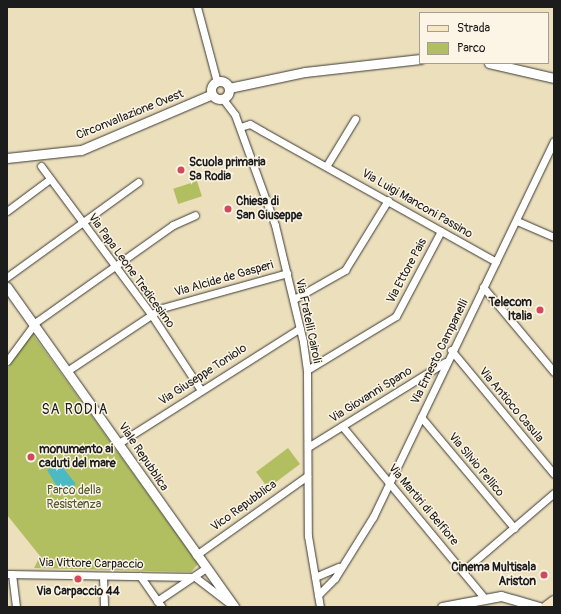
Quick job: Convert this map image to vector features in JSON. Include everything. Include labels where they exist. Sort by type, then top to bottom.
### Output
[{"type":"main road","points":[[546,607],[554,600]]},
{"type":"street","points":[[197,7],[217,82]]},
{"type":"street","points":[[229,88],[224,82],[217,82],[212,86],[212,94],[223,99],[229,88],[305,72],[419,59]]},
{"type":"street","points":[[493,64],[554,78]]},
{"type":"street","name":"Circonvallazione Ovest","points":[[7,158],[80,150],[212,94]]},
{"type":"street","name":"Via Fratelli Cairoli","points":[[223,99],[240,127],[276,225],[300,328],[307,370],[308,536],[320,607]]},
{"type":"street","points":[[327,165],[355,119]]},
{"type":"street","name":"Via Luigi Manconi Passino","points":[[240,127],[250,124],[327,165],[496,262]]},
{"type":"street","name":"Via Ernesto Campanelli","points":[[318,595],[326,590],[339,567],[363,534],[421,417],[445,362],[517,221],[554,142]]},
{"type":"street","name":"Via Papa Leone Tredicesimo","points":[[41,166],[151,314],[201,390]]},
{"type":"street","points":[[7,211],[50,179]]},
{"type":"street","points":[[7,277],[84,224],[138,182]]},
{"type":"street","points":[[294,299],[345,270],[388,200]]},
{"type":"street","points":[[7,361],[34,324],[173,225],[195,215]]},
{"type":"street","points":[[517,221],[554,237]]},
{"type":"street","name":"Via Ettore Pais","points":[[307,370],[396,316],[441,231]]},
{"type":"street","name":"Via Alcide de Gasperi","points":[[67,371],[151,314],[287,273]]},
{"type":"street","name":"Viale Repubblica","points":[[7,287],[119,443],[232,605]]},
{"type":"street","points":[[483,287],[554,372]]},
{"type":"street","name":"Via Giuseppe Toniolo","points":[[119,443],[300,328]]},
{"type":"street","name":"Via Antioco Casula","points":[[451,350],[554,474]]},
{"type":"street","name":"Via Giovanni Spano","points":[[308,447],[445,362]]},
{"type":"street","name":"Via Silvio Pellico","points":[[421,417],[514,528]]},
{"type":"street","name":"Via Martiri di Belfiore","points":[[342,426],[390,482],[485,599]]},
{"type":"street","name":"Vico Repubblica","points":[[196,554],[307,476]]},
{"type":"street","points":[[463,571],[554,493]]},
{"type":"street","points":[[315,577],[339,567]]},
{"type":"street","points":[[140,576],[160,604],[178,586],[195,577],[206,568]]},
{"type":"street","points":[[10,574],[16,607]]},
{"type":"street","name":"Via Vittore Carpaccio","points":[[10,574],[195,577]]},
{"type":"street","points":[[104,576],[104,607]]},
{"type":"street","points":[[175,576],[178,586]]},
{"type":"street","name":"Viale Repubblica","points":[[195,577],[232,605]]},
{"type":"street","points":[[442,607],[510,596],[539,607]]},
{"type":"green space","points":[[197,181],[202,196],[178,204],[173,189]]},
{"type":"green space","name":"Parco della Resistenza","points":[[32,333],[198,564],[191,572],[34,568],[40,556],[7,515],[7,369]]},
{"type":"green space","points":[[288,448],[300,464],[268,488],[256,472]]},
{"type":"water","points":[[62,458],[65,460],[64,469],[76,484],[65,492],[59,490],[47,470],[58,465]]},
{"type":"place","name":"Scuola primaria Sa Rodia","points":[[181,170]]},
{"type":"place","name":"Chiesa di San Giuseppe","points":[[228,209]]},
{"type":"place","name":"Telecom Italia","points":[[540,310]]},
{"type":"place","name":"monumento ai caduti del mare","points":[[31,457]]},
{"type":"place","name":"Cinema Multisala Ariston","points":[[544,575]]},
{"type":"place","name":"Via Carpaccio 44","points":[[78,579]]},
{"type":"district","name":"SA RODIA","points":[[75,410]]}]
